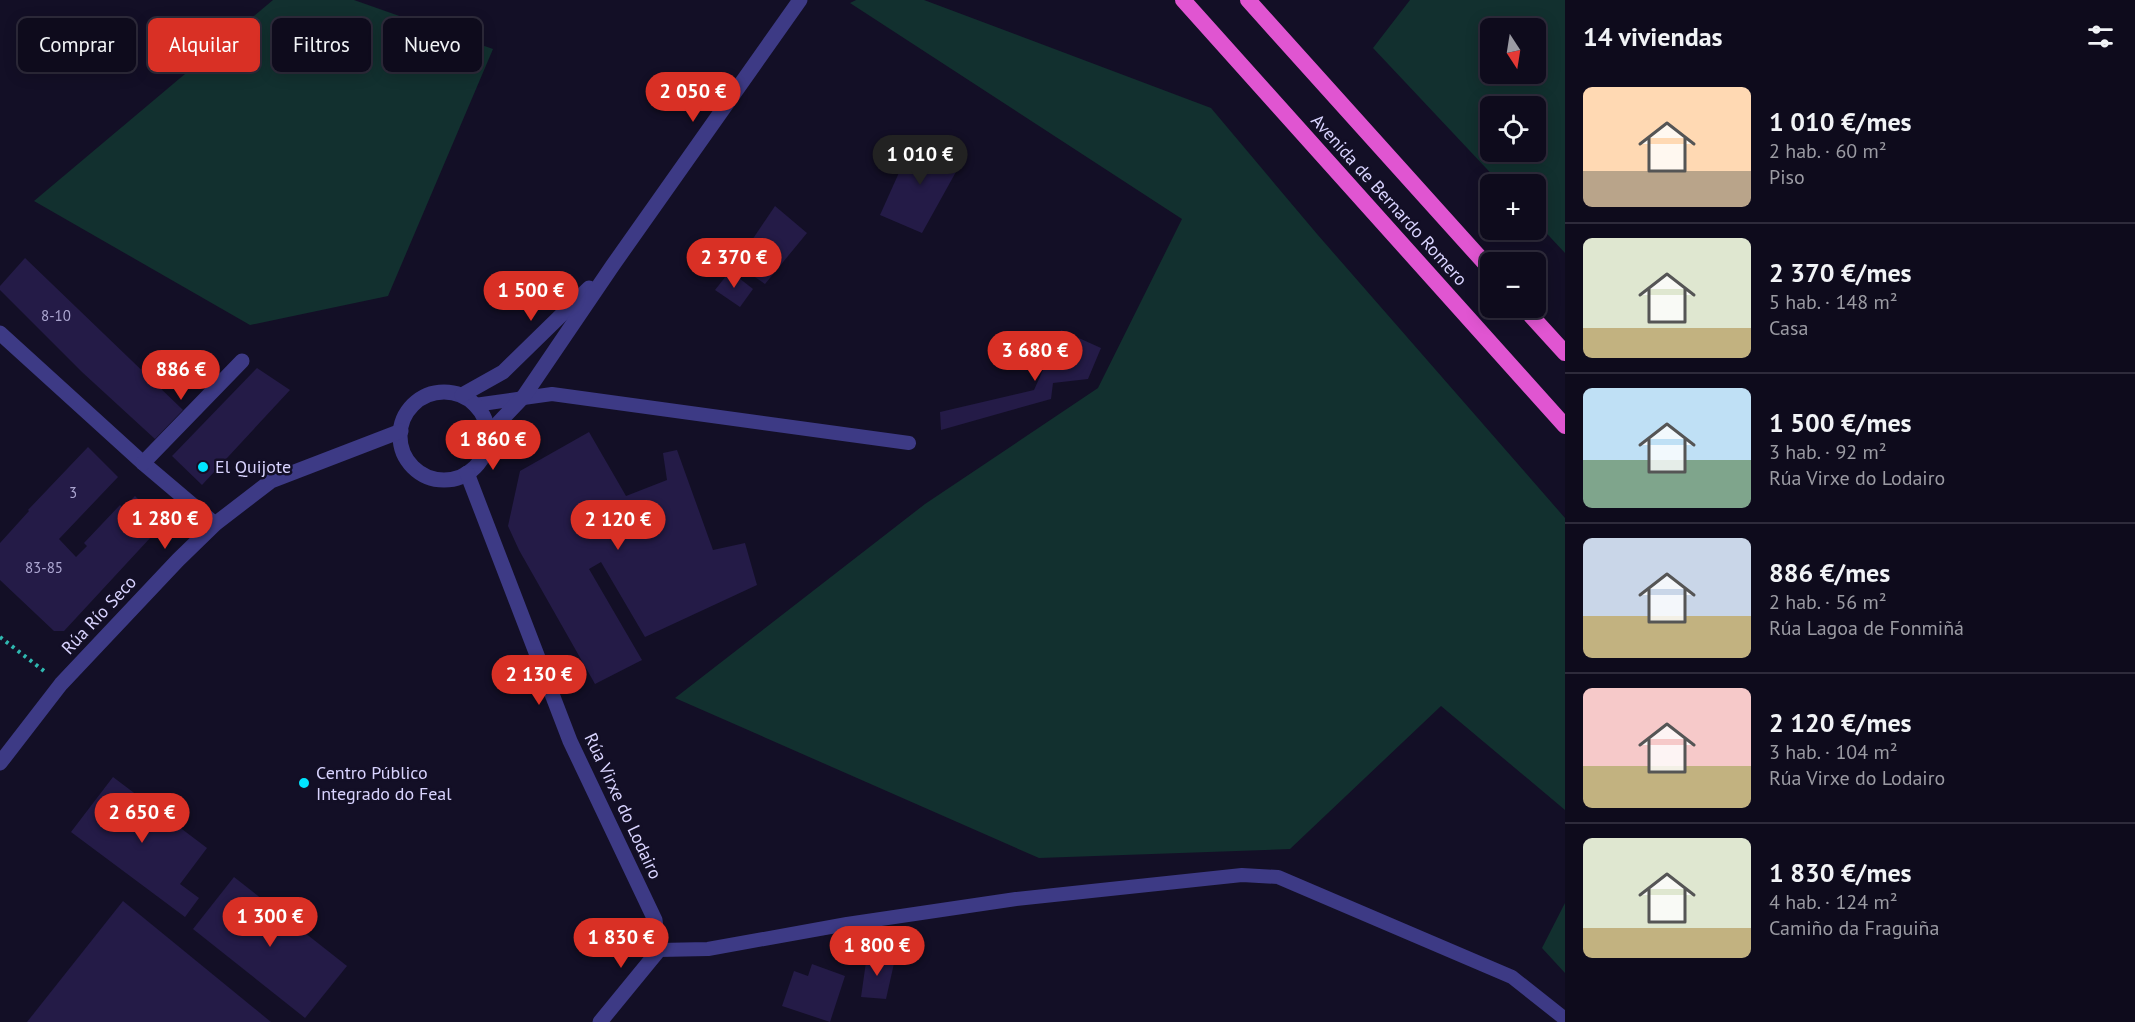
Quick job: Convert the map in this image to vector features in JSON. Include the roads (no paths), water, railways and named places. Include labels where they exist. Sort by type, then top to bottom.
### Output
[{"type":"highway","name":"Avenida de Bernardo Romero","points":[[1183,0],[1565,426]]},
{"type":"highway","name":"Avenida de Bernardo Romero","points":[[1248,0],[1480,258]]},
{"type":"highway","points":[[1533,318],[1565,353]]},
{"type":"street","points":[[488,434],[524,396],[613,265],[800,0]]},
{"type":"street","points":[[462,395],[503,372],[613,265]]},
{"type":"street","points":[[0,333],[143,464],[215,524]]},
{"type":"street","points":[[143,464],[242,361]]},
{"type":"street","points":[[450,392],[462,395],[476,405],[482,413],[488,434],[487,446],[483,457],[467,473],[454,478],[440,479],[427,476],[406,458],[401,431],[409,410],[428,395],[450,392]]},
{"type":"street","name":"Rúa Río Seco","points":[[0,763],[61,684],[215,524],[271,481],[401,431]]},
{"type":"street","name":"Rúa Virxe do Lodairo","points":[[467,473],[570,741],[655,920],[659,950]]},
{"type":"street","points":[[600,1022],[659,950]]},
{"type":"lane","points":[[476,405],[524,396],[552,394],[909,443]]},
{"type":"lane","points":[[659,950],[708,949],[847,924],[1039,896],[1242,875],[1278,878],[1512,977],[1565,1019]]},
{"type":"place","name":"El Quijote","points":[[203,467]]},
{"type":"place","name":"Centro Público Integrado do Feal","points":[[304,783]]}]
